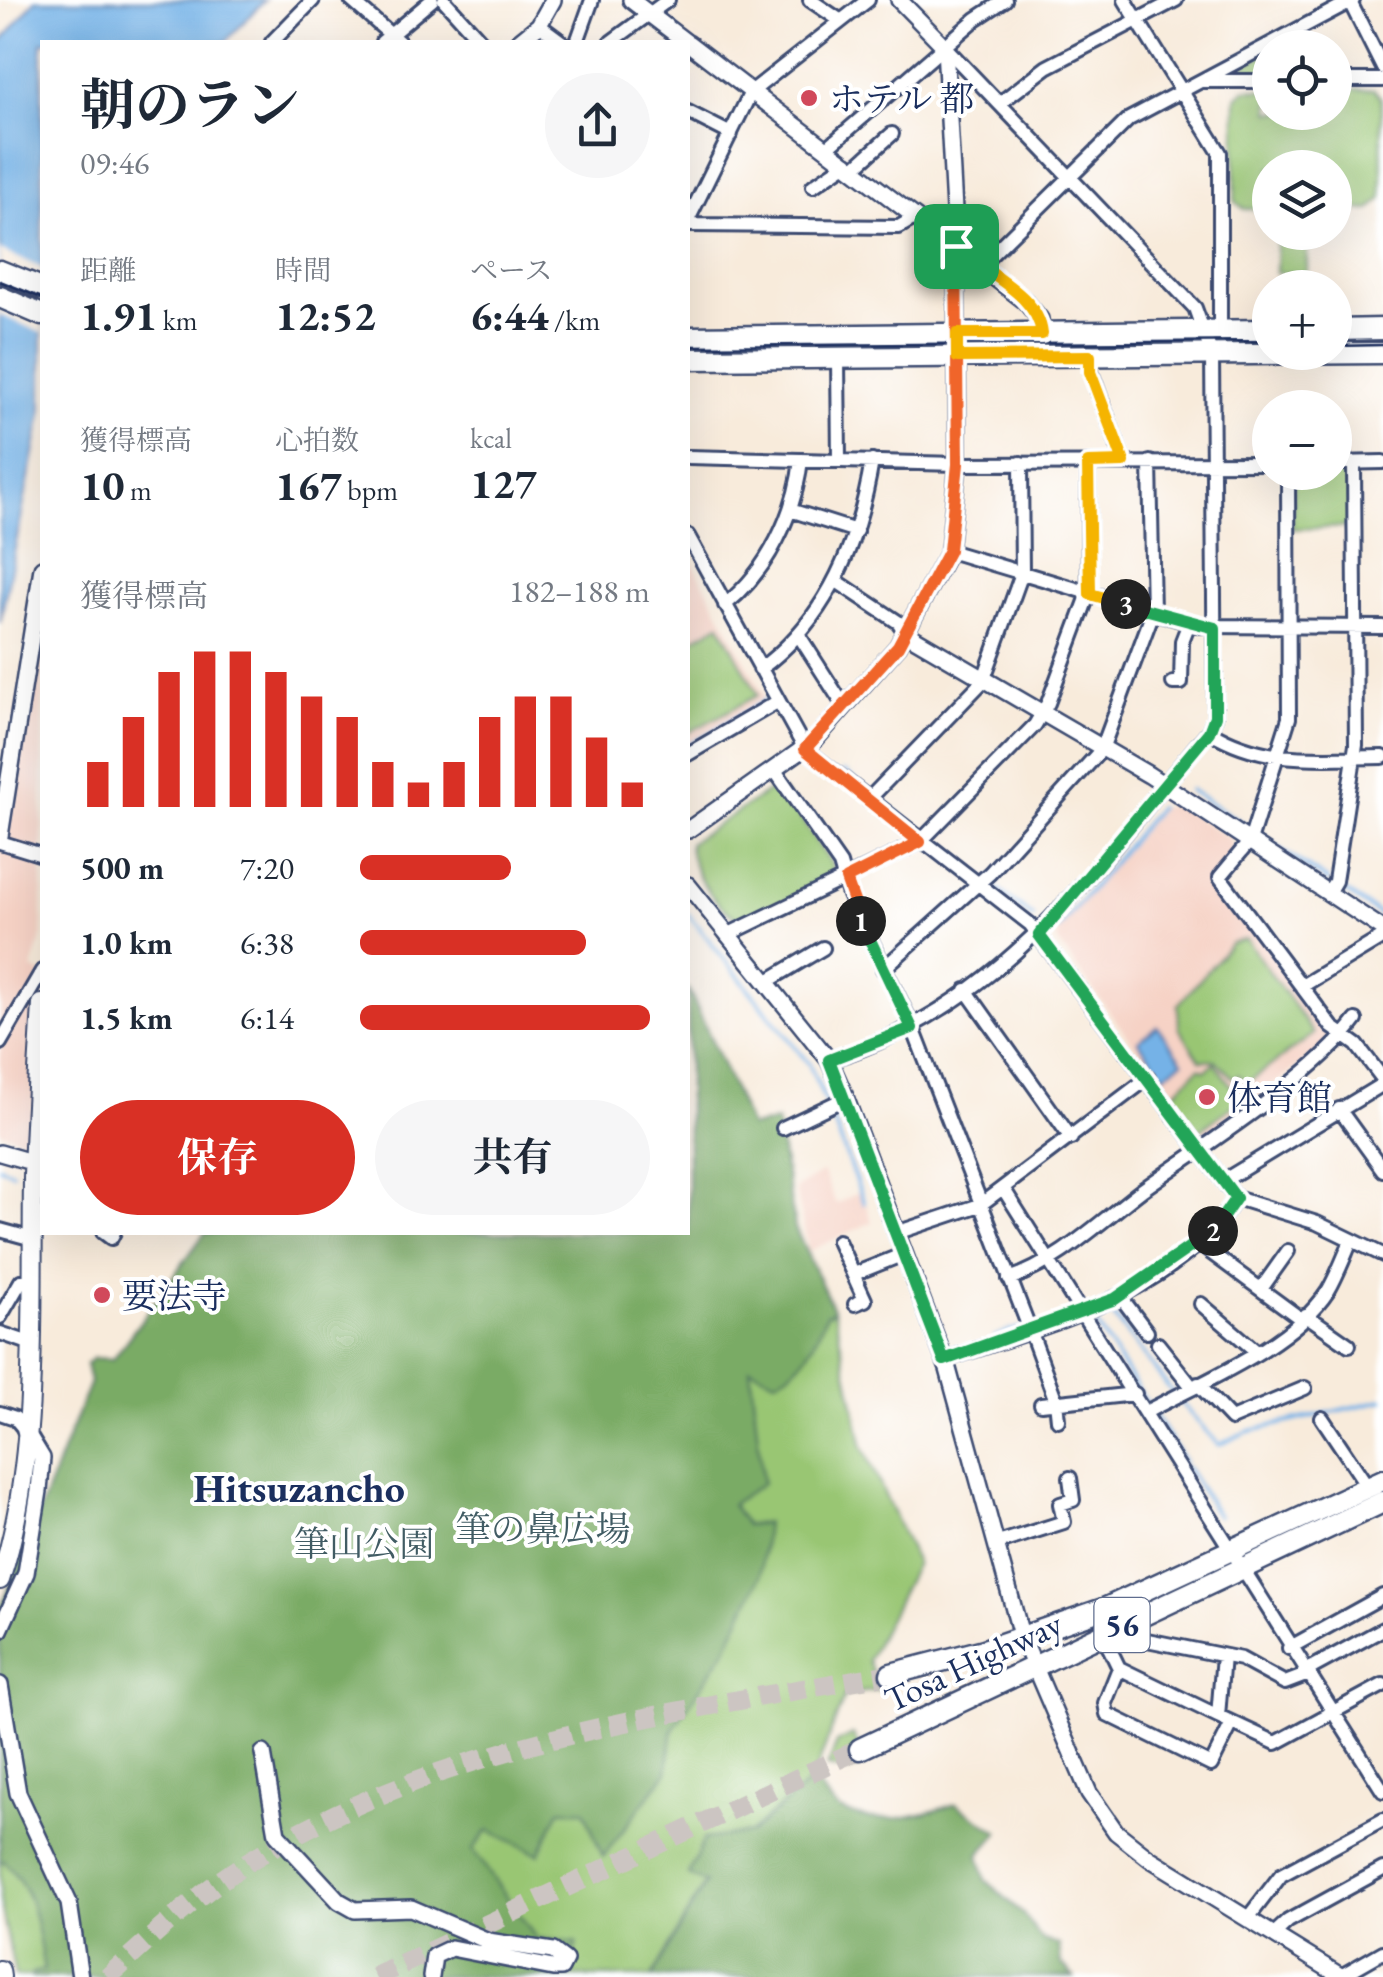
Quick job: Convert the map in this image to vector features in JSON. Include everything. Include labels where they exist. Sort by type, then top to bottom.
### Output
[{"type":"main road","points":[[0,271],[40,287]]},
{"type":"main road","points":[[0,297],[40,313]]},
{"type":"main road","points":[[1352,330],[1383,330]]},
{"type":"main road","points":[[690,337],[1252,331]]},
{"type":"main road","points":[[690,359],[1383,353]]},
{"type":"main road","points":[[0,1580],[13,1530],[32,1344],[40,1084]]},
{"type":"main road","name":"Tosa Highway","points":[[860,1749],[1036,1670],[1236,1560],[1378,1490]]},
{"type":"main road","name":"Tosa Highway","points":[[891,1674],[984,1650],[1236,1560]]},
{"type":"street","points":[[274,40],[314,0]]},
{"type":"street","points":[[351,0],[390,40],[432,0]]},
{"type":"street","points":[[444,0],[480,40]]},
{"type":"street","points":[[520,40],[539,25],[554,0]]},
{"type":"street","points":[[577,40],[592,0]]},
{"type":"street","points":[[614,40],[668,0]]},
{"type":"street","points":[[810,0],[841,22]]},
{"type":"street","points":[[690,218],[752,92],[868,0]]},
{"type":"street","points":[[899,0],[1214,332]]},
{"type":"street","points":[[827,148],[1005,0]]},
{"type":"street","points":[[829,1060],[912,1028],[1039,935],[1209,732],[1215,716],[1212,355],[1220,153],[1126,0]]},
{"type":"street","points":[[1000,103],[1047,67],[1176,0]]},
{"type":"street","points":[[634,1],[683,40]]},
{"type":"street","points":[[981,265],[1116,128],[1350,1],[1383,68]]},
{"type":"street","points":[[539,25],[560,40]]},
{"type":"street","points":[[690,45],[1025,301],[1040,319],[1042,334]]},
{"type":"street","points":[[690,829],[805,749],[907,634],[949,550],[958,464],[957,334],[944,47]]},
{"type":"street","points":[[1201,81],[1252,80]]},
{"type":"street","points":[[1352,80],[1383,80]]},
{"type":"street","points":[[690,113],[731,134]]},
{"type":"street","points":[[813,186],[850,166],[892,134]]},
{"type":"street","points":[[690,222],[899,227],[916,217]]},
{"type":"street","points":[[1090,356],[1090,372],[1124,462]]},
{"type":"street","points":[[838,359],[839,460]]},
{"type":"street","points":[[690,457],[958,464],[1252,463]]},
{"type":"street","points":[[725,605],[756,575],[790,510],[802,460]]},
{"type":"street","points":[[760,669],[798,634],[835,580],[856,532],[872,462]]},
{"type":"street","points":[[883,969],[978,884],[1102,749],[1153,612],[1150,462]]},
{"type":"street","points":[[1328,894],[1335,881],[1354,758],[1354,462],[1383,462]]},
{"type":"street","points":[[868,800],[982,681],[1022,573],[1021,463]]},
{"type":"street","points":[[727,935],[920,842],[1042,715],[1090,594],[1088,463]]},
{"type":"street","points":[[1223,1180],[1383,1082],[1358,1046],[1344,1036],[1302,986],[1220,877],[1250,841],[1290,718],[1288,490]]},
{"type":"street","points":[[790,510],[856,532]]},
{"type":"street","points":[[690,540],[805,749],[1039,935],[1236,1198],[1317,1223],[1383,1255]]},
{"type":"street","points":[[949,550],[1215,628],[1383,627]]},
{"type":"street","points":[[835,580],[898,622],[907,634],[1164,785],[1383,929]]},
{"type":"street","points":[[40,581],[0,839],[40,853]]},
{"type":"street","points":[[1172,683],[1182,683],[1182,641],[1189,623]]},
{"type":"street","points":[[798,634],[844,706]]},
{"type":"street","points":[[690,753],[778,702]]},
{"type":"street","points":[[1209,732],[1277,758],[1383,757]]},
{"type":"street","points":[[776,772],[846,879],[912,1028],[1030,1330],[1056,1401],[1058,1420]]},
{"type":"street","points":[[690,888],[829,1060],[846,1098],[944,1360],[1021,1635],[1102,1815],[1150,1858],[1341,1977],[1383,1952]]},
{"type":"street","points":[[1302,986],[1383,937]]},
{"type":"street","points":[[766,982],[823,948]]},
{"type":"street","points":[[0,1044],[40,974]]},
{"type":"street","points":[[966,990],[1071,1138]]},
{"type":"street","points":[[1010,1279],[1050,1258],[1200,1148],[1344,1036],[1356,1020]]},
{"type":"street","points":[[896,1234],[980,1205],[1148,1078]]},
{"type":"street","points":[[783,1128],[846,1098]]},
{"type":"street","points":[[1339,1108],[1383,1170]]},
{"type":"street","points":[[0,1153],[38,1165]]},
{"type":"street","points":[[1004,1188],[1022,1223],[1084,1312],[1305,1674],[1383,1791]]},
{"type":"street","points":[[944,1360],[1120,1296],[1199,1244],[1218,1227],[1236,1198]]},
{"type":"street","points":[[0,1230],[33,1239]]},
{"type":"street","points":[[838,1241],[865,1300],[855,1304]]},
{"type":"street","points":[[1146,1412],[1258,1352],[1304,1317],[1328,1291],[1351,1241]]},
{"type":"street","points":[[1199,1244],[1348,1345]]},
{"type":"street","points":[[1261,1289],[1288,1251]]},
{"type":"street","points":[[854,1274],[904,1254]]},
{"type":"street","points":[[0,1317],[21,1282],[33,1282]]},
{"type":"street","points":[[1120,1296],[1147,1332]]},
{"type":"street","points":[[1201,1304],[1258,1352]]},
{"type":"street","points":[[0,1333],[32,1344]]},
{"type":"street","points":[[1158,1344],[1195,1386],[1231,1418],[1305,1388]]},
{"type":"street","points":[[1041,1404],[1135,1394]]},
{"type":"street","points":[[0,1413],[15,1418],[42,1458],[26,1573],[0,1630]]},
{"type":"street","points":[[1322,1418],[1378,1490]]},
{"type":"street","points":[[998,1543],[1064,1522],[1060,1504],[1072,1500],[1070,1478]]},
{"type":"street","points":[[1289,1648],[1383,1596]]},
{"type":"street","points":[[1130,1621],[1142,1638],[1257,1664],[1286,1684],[1383,1630]]},
{"type":"street","points":[[1103,1635],[1119,1668],[1276,1743],[1383,1685]]},
{"type":"street","points":[[1119,1668],[1105,1703],[1107,1714],[1211,1765],[1225,1720],[1224,1656]]},
{"type":"street","points":[[0,1685],[18,1793],[69,1903],[80,1977]]},
{"type":"street","points":[[262,1753],[276,1834],[338,1901],[360,1910],[411,1908],[488,1940],[553,1951],[565,1960],[562,1968],[553,1968],[451,1948],[434,1956],[431,1977]]},
{"type":"street","points":[[1248,1918],[1282,1876],[1383,1820]]},
{"type":"street","points":[[1274,1934],[1288,1921],[1383,1869]]},
{"type":"shaded area","points":[[690,558],[765,697],[690,742]]},
{"type":"shaded area","points":[[40,586],[40,943],[32,969],[40,973],[40,1146],[0,1131],[0,796]]},
{"type":"shaded area","points":[[1176,805],[1231,839],[1233,854],[1214,876],[1331,1033],[1330,1043],[1208,1133],[1198,1132],[1057,941],[1058,931],[1161,808]]},
{"type":"shaded area","points":[[823,1172],[836,1204],[861,1191],[872,1222],[809,1251],[795,1189]]},
{"type":"green space","points":[[1252,61],[1252,76],[1225,76]]},
{"type":"green space","points":[[1352,89],[1374,89],[1381,98],[1382,199],[1370,210],[1352,209],[1352,150],[1252,150],[1252,209],[1244,209],[1235,201],[1236,98],[1252,90],[1252,130],[1352,130]]},
{"type":"green space","points":[[1277,250],[1307,250],[1307,270],[1276,270]]},
{"type":"green space","points":[[1293,490],[1349,490],[1350,527],[1292,529]]},
{"type":"green space","points":[[720,624],[758,695],[690,732],[690,641]]},
{"type":"green space","points":[[771,790],[783,792],[833,866],[830,881],[746,921],[726,910],[707,890],[694,866],[690,842]]},
{"type":"green space","points":[[1246,939],[1314,1034],[1247,1083],[1239,1075],[1233,1078],[1215,1060],[1200,1060],[1179,1028],[1178,1005],[1231,943]]},
{"type":"green space","name":"筆山公園","points":[[690,992],[750,1127],[777,1122],[795,1228],[834,1311],[863,1447],[916,1563],[868,1660],[879,1690],[845,1695],[813,1779],[750,1833],[705,1883],[652,1977],[15,1976],[0,1901],[0,1610],[90,1382],[86,1364],[94,1358],[113,1359],[204,1235],[690,1235]]},
{"type":"green space","name":"筆山公園","points":[[690,992],[750,1127],[777,1122],[795,1228],[834,1311],[826,1314],[808,1353],[794,1369],[775,1380],[750,1368],[763,1483],[732,1504],[746,1525],[766,1523],[760,1577],[726,1649],[673,1729],[667,1772],[603,1857],[584,1810],[560,1810],[539,1854],[488,1830],[473,1850],[536,1938],[577,1943],[571,1973],[564,1977],[32,1977],[32,1973],[44,1970],[33,1911],[14,1872],[4,1861],[0,1863],[0,1610],[90,1382],[86,1364],[94,1358],[113,1359],[204,1235],[690,1235]]},
{"type":"green space","name":"体育館","points":[[1214,1063],[1242,1099],[1199,1131],[1172,1095],[1199,1068],[1206,1070]]},
{"type":"green space","points":[[853,1735],[867,1763],[850,1771],[827,1767],[837,1743]]},
{"type":"green space","points":[[813,1779],[835,1807],[853,1815],[898,1818],[956,1804],[999,1832],[979,1855],[986,1880],[1022,1913],[1043,1940],[1059,1945],[1061,1963],[1074,1977],[652,1977],[705,1883],[688,1875],[704,1839],[750,1833]]},
{"type":"water","points":[[35,0],[265,0],[227,40],[40,40],[40,424],[0,623],[0,44]]},
{"type":"water","points":[[1157,1026],[1183,1061],[1164,1075],[1138,1041]]},
{"type":"pier","points":[[0,250],[40,267],[40,332],[0,315]]},
{"type":"waterway","points":[[690,745],[766,700]]},
{"type":"waterway","points":[[844,772],[860,784]]},
{"type":"waterway","points":[[1190,790],[1242,823]]},
{"type":"waterway","points":[[883,802],[919,830]]},
{"type":"waterway","points":[[1058,929],[1158,808]]},
{"type":"waterway","points":[[1260,836],[1328,881]]},
{"type":"waterway","points":[[941,846],[973,871]]},
{"type":"waterway","points":[[1340,888],[1383,917]]},
{"type":"waterway","points":[[997,889],[1033,917]]},
{"type":"waterway","points":[[690,916],[809,1064],[826,1103]]},
{"type":"waterway","points":[[830,1112],[864,1203]]},
{"type":"waterway","points":[[0,1167],[12,1172]]},
{"type":"waterway","points":[[1107,1308],[1172,1392]]},
{"type":"waterway","points":[[1092,1318],[1148,1405]]},
{"type":"waterway","points":[[995,1337],[1020,1328]]},
{"type":"waterway","points":[[1179,1401],[1219,1445],[1246,1432],[1383,1400]]},
{"type":"waterway","points":[[1154,1414],[1184,1462]]},
{"type":"waterway","points":[[1186,1467],[1218,1516]]},
{"type":"tunnel","points":[[108,1977],[182,1911],[240,1867],[334,1815],[409,1783],[487,1757],[648,1717],[891,1674]]},
{"type":"tunnel","points":[[375,1977],[860,1749]]},
{"type":"tram line","points":[[0,281],[40,297]]},
{"type":"tram line","points":[[690,346],[1252,341]]},
{"type":"tram line","points":[[1352,346],[1383,345]]},
{"type":"place","name":"ホテル 都","points":[[809,98]]},
{"type":"place","name":"体育館","points":[[1207,1097]]},
{"type":"place","name":"要法寺","points":[[102,1295]]},
{"type":"district","name":"Hitsuzancho","points":[[299,1488]]},
{"type":"route","points":[[956,246],[1025,301],[1040,319],[1042,334],[957,334],[957,357],[1090,356],[1090,372],[1124,462],[1088,463],[1090,594],[1215,628],[1215,716],[1209,732],[1039,935],[1236,1198],[1218,1227],[1199,1244],[1115,1299],[944,1360],[829,1060],[912,1028],[849,896],[846,879],[920,842],[805,749],[898,646],[916,619],[949,550],[956,515],[958,464],[956,259],[956,246]]},
{"type":"park label","name":"筆の鼻広場","points":[[543,1528]]}]
